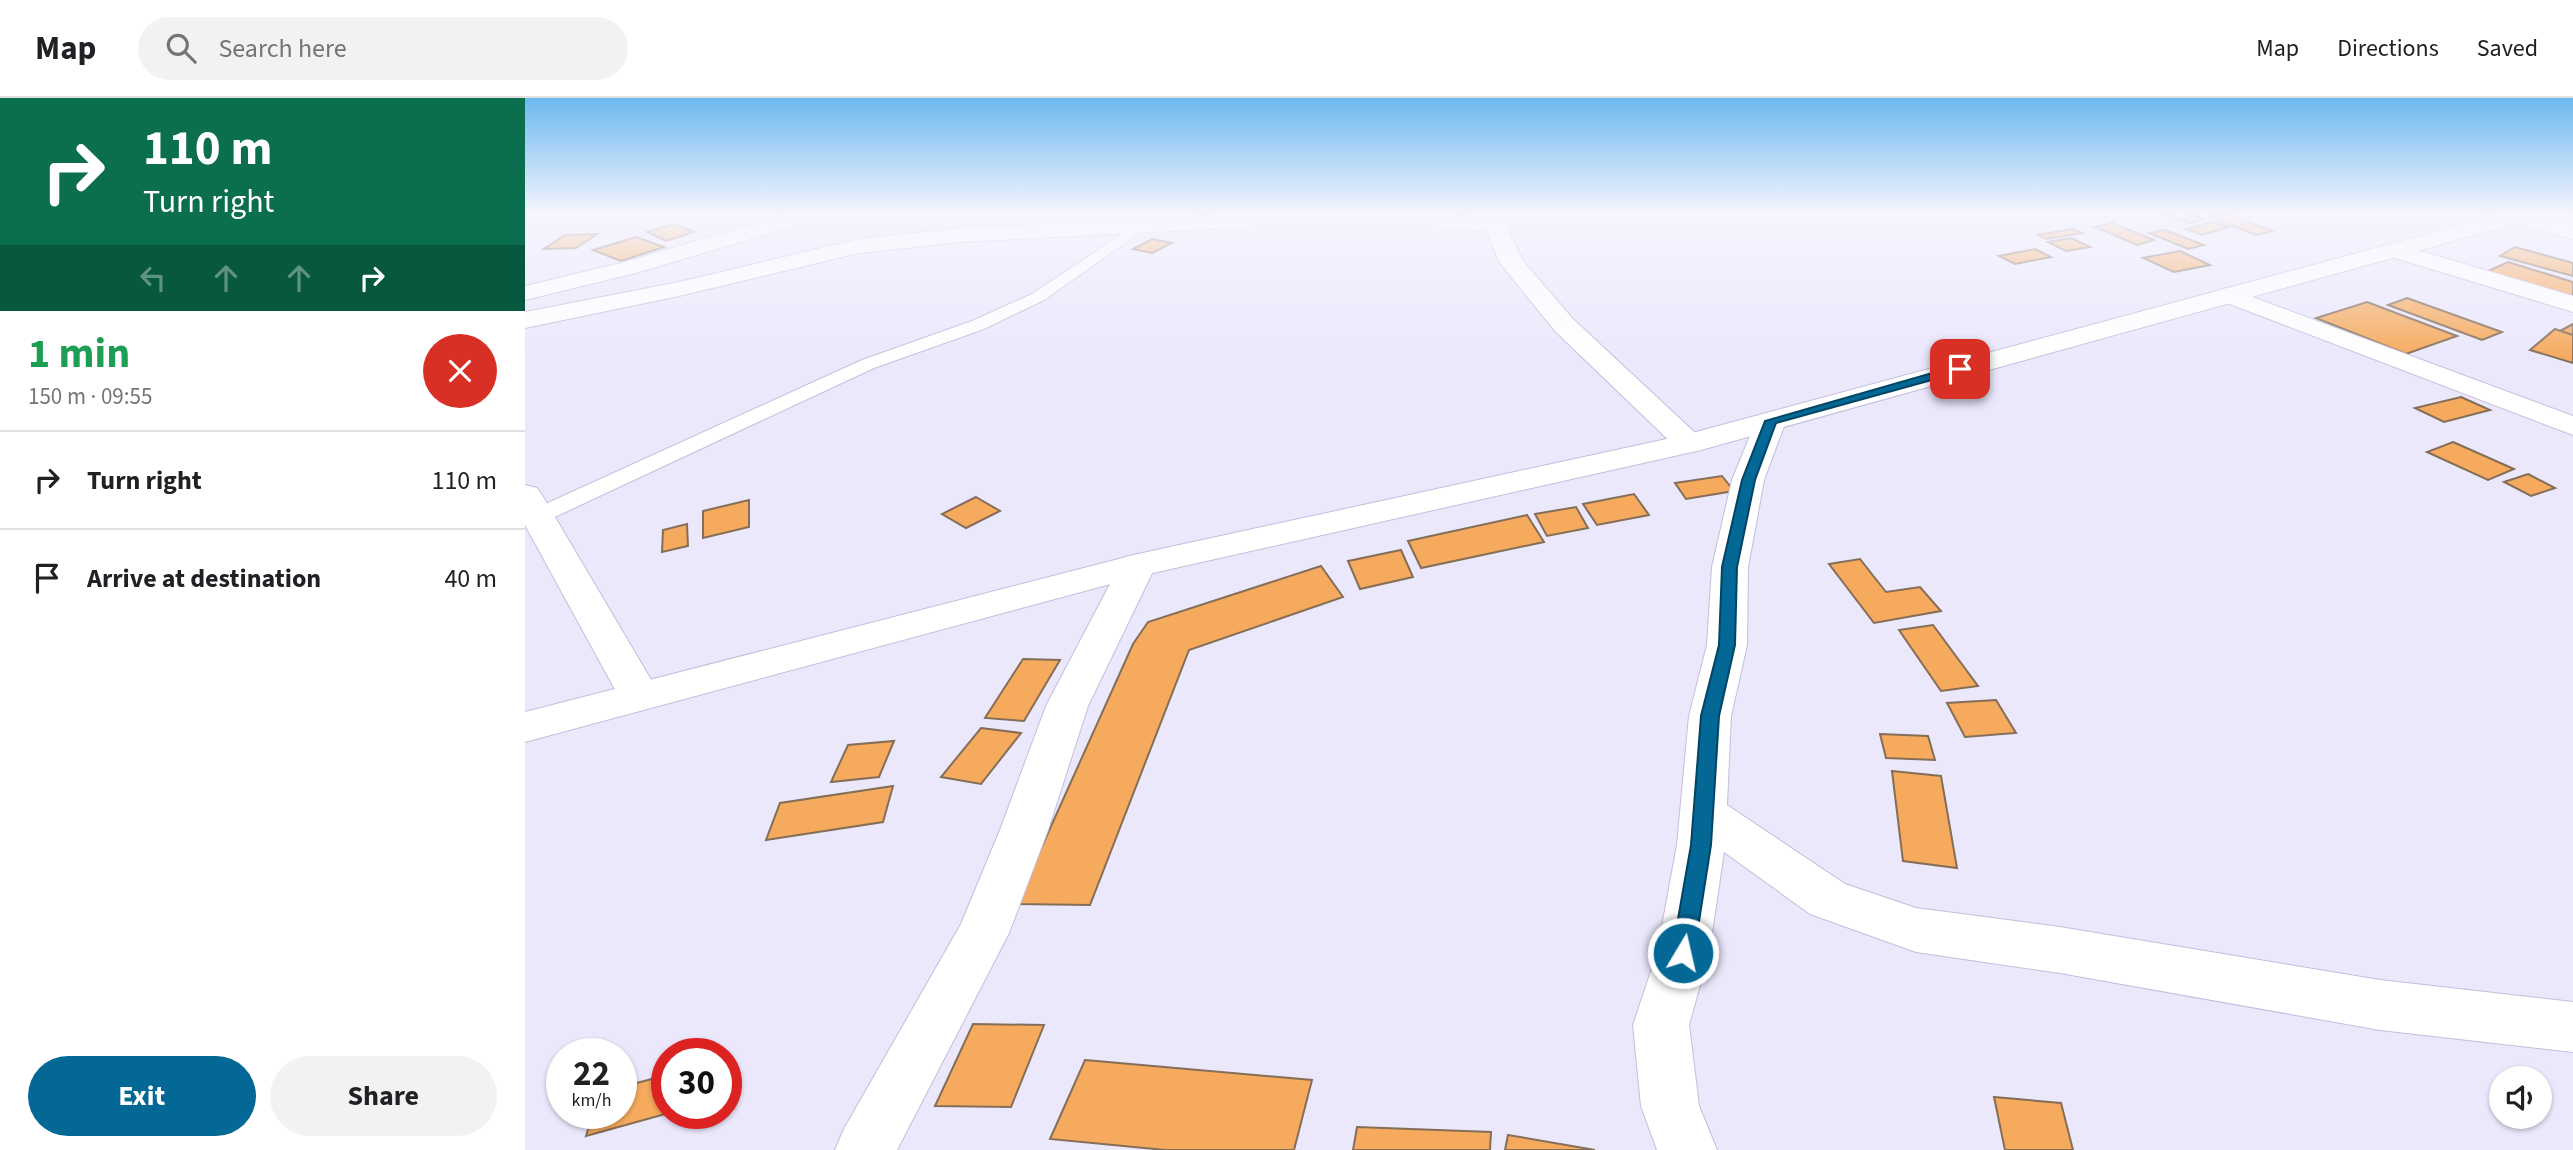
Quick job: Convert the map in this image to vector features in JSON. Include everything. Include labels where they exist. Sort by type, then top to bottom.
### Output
[{"type":"street","points":[[525,293],[648,262]]},
{"type":"street","points":[[525,320],[796,262]]},
{"type":"street","points":[[1512,262],[1564,325],[1690,443]]},
{"type":"street","points":[[525,727],[1137,565],[1690,443],[2349,262]]},
{"type":"street","points":[[2433,262],[2573,304]]},
{"type":"street","points":[[2228,295],[2573,426]]},
{"type":"street","points":[[1686,1150],[1670,1106],[1661,1025],[1683,953],[1701,845],[1710,716],[1727,645],[1730,567],[1748,480],[1771,421]]},
{"type":"street","points":[[530,506],[639,695]]},
{"type":"street","points":[[865,1150],[983,933],[1024,830],[1067,706],[1137,565]]},
{"type":"street","points":[[1703,813],[1828,899],[1916,930],[2060,950],[2380,1005],[2573,1027]]},
{"type":"lane","points":[[530,506],[868,364],[978,325],[1038,297],[1088,262]]},
{"type":"building","points":[[2152,262],[2204,262],[2210,265],[2174,272]]},
{"type":"building","points":[[2508,262],[2573,282],[2573,299],[2486,272]]},
{"type":"building","points":[[2522,262],[2570,262],[2573,263],[2573,276]]},
{"type":"building","points":[[2407,298],[2502,332],[2482,340],[2388,305]]},
{"type":"building","points":[[2367,302],[2457,336],[2406,354],[2316,318]]},
{"type":"building","points":[[2573,324],[2573,348],[2545,339]]},
{"type":"building","points":[[2555,329],[2573,335],[2573,363],[2530,350]]},
{"type":"building","points":[[2461,397],[2490,410],[2444,422],[2415,408]]},
{"type":"building","points":[[2453,442],[2514,469],[2488,480],[2427,452]]},
{"type":"building","points":[[2528,474],[2555,488],[2531,496],[2504,482]]},
{"type":"building","points":[[1722,476],[1734,491],[1686,499],[1675,483]]},
{"type":"building","points":[[1634,494],[1649,515],[1597,525],[1583,504]]},
{"type":"building","points":[[976,497],[1000,511],[966,528],[942,514]]},
{"type":"building","points":[[749,500],[749,527],[703,538],[703,511]]},
{"type":"building","points":[[1576,507],[1588,528],[1547,536],[1535,514]]},
{"type":"building","points":[[1527,515],[1544,542],[1421,568],[1408,541]]},
{"type":"building","points":[[687,524],[688,546],[662,552],[663,530]]},
{"type":"building","points":[[1401,550],[1413,577],[1360,589],[1348,561]]},
{"type":"building","points":[[1860,559],[1886,592],[1920,587],[1941,611],[1874,623],[1829,564]]},
{"type":"building","points":[[1321,566],[1343,597],[1189,650],[1090,905],[1016,904],[1133,644],[1148,622]]},
{"type":"building","points":[[1933,625],[1978,686],[1941,691],[1899,630]]},
{"type":"building","points":[[1023,659],[1060,660],[1024,721],[985,718]]},
{"type":"building","points":[[1996,700],[2016,733],[1965,737],[1947,703]]},
{"type":"building","points":[[981,728],[1021,733],[981,784],[941,777]]},
{"type":"building","points":[[1880,734],[1928,736],[1935,760],[1886,758]]},
{"type":"building","points":[[894,741],[879,777],[831,782],[848,745]]},
{"type":"building","points":[[1892,771],[1941,776],[1957,868],[1903,861]]},
{"type":"building","points":[[893,786],[883,822],[766,840],[780,803]]},
{"type":"building","points":[[973,1024],[1044,1025],[1011,1107],[935,1106]]},
{"type":"building","points":[[1085,1060],[1312,1080],[1294,1150],[1165,1150],[1050,1139]]},
{"type":"building","points":[[651,1079],[651,1118],[637,1122],[637,1083]]},
{"type":"building","points":[[1994,1097],[2061,1103],[2073,1150],[2005,1150]]},
{"type":"building","points":[[1357,1127],[1491,1132],[1490,1150],[1353,1150]]},
{"type":"building","points":[[588,1129],[611,1129],[586,1136]]},
{"type":"building","points":[[1508,1135],[1595,1150],[1505,1150]]},
{"type":"route","points":[[1683,953],[1701,845],[1710,716],[1727,645],[1730,567],[1748,480],[1771,421],[1960,369]]}]
